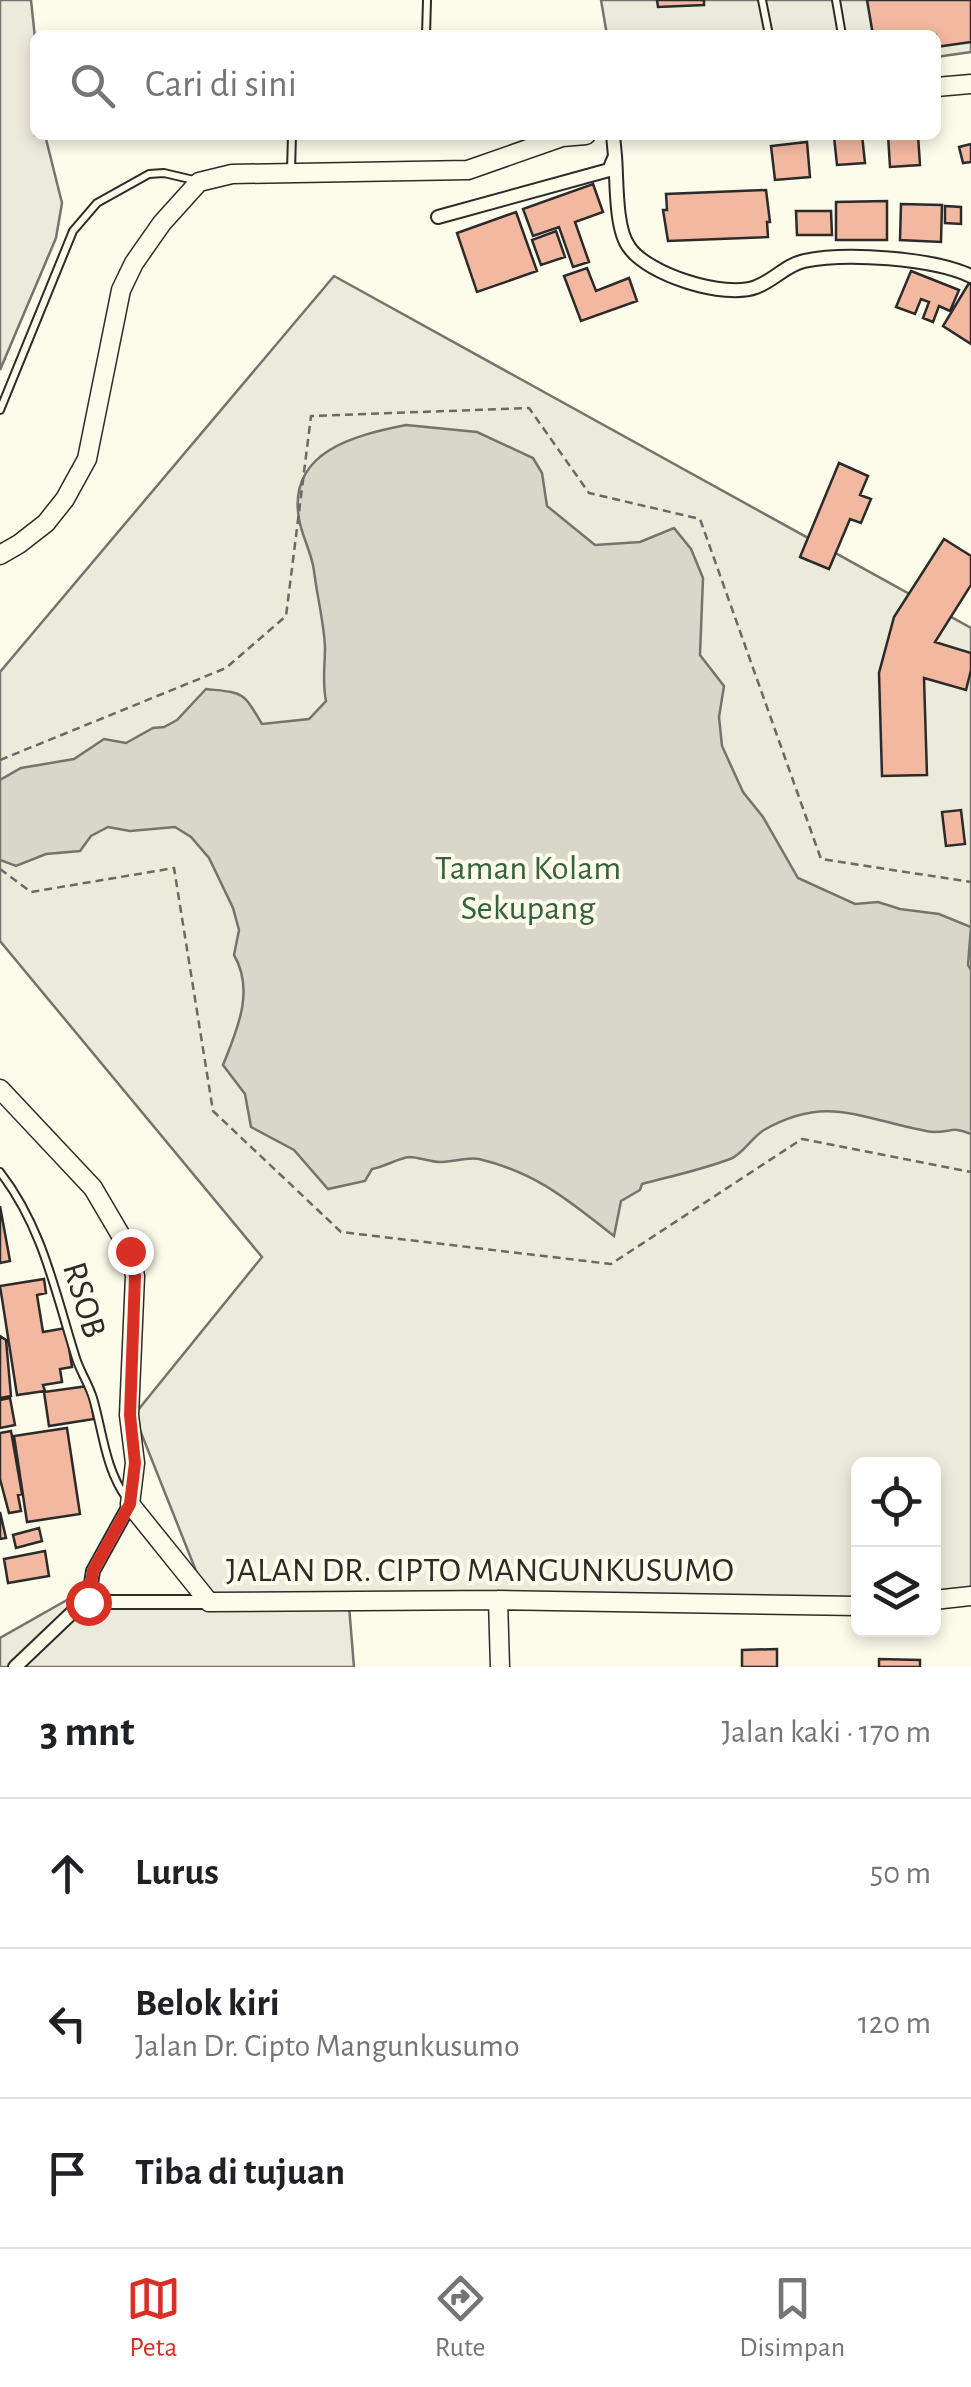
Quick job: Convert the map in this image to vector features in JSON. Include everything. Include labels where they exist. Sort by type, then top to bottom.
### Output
[{"type":"street","points":[[941,87],[971,84]]},
{"type":"street","points":[[0,555],[46,523],[87,459],[121,290],[134,262],[162,223],[199,182],[232,174],[468,170],[553,140]]},
{"type":"street","points":[[613,140],[622,228],[628,247],[646,262],[705,288],[733,291],[756,287],[798,262],[845,255],[953,268],[971,276]]},
{"type":"street","points":[[438,218],[609,170],[615,156]]},
{"type":"street","points":[[0,1089],[92,1188],[130,1251],[135,1276],[130,1415],[135,1463],[130,1504],[93,1571],[88,1602]]},
{"type":"street","name":"JALAN DR. CIPTO MANGUNKUSUMO","points":[[130,1504],[209,1602],[498,1600],[851,1606]]},
{"type":"street","points":[[941,1599],[971,1596]]},
{"type":"street","points":[[498,1600],[500,1667]]},
{"type":"street","points":[[15,1667],[88,1602],[209,1602]]},
{"type":"lane","points":[[426,0],[426,30]]},
{"type":"lane","points":[[762,0],[768,30]]},
{"type":"lane","points":[[836,0],[841,30]]},
{"type":"lane","points":[[291,172],[292,140]]},
{"type":"lane","points":[[0,410],[73,231],[97,202],[149,174],[164,173],[199,182]]},
{"type":"lane","name":"RSOB","points":[[0,1172],[18,1195],[39,1237],[76,1360],[94,1400],[102,1442],[130,1504]]},
{"type":"path","points":[[0,760],[226,668],[286,616],[311,416],[529,408],[589,494],[700,519],[821,860],[971,882]]},
{"type":"path","points":[[0,868],[31,892],[174,868],[213,1111],[341,1232],[612,1264],[802,1139],[971,1172]]},
{"type":"green space","points":[[0,0],[31,0],[34,30],[30,30],[30,140],[46,140],[62,203],[56,238],[0,370]]},
{"type":"green space","points":[[601,0],[971,0],[971,52],[941,56],[941,30],[606,30]]},
{"type":"green space","name":"Taman Kolam Sekupang","points":[[334,276],[971,628],[971,1596],[941,1599],[941,1457],[851,1457],[851,1606],[349,1606],[354,1667],[0,1667],[0,1638],[67,1600],[208,1601],[134,1415],[262,1257],[0,941],[0,672]]},
{"type":"shaded area","points":[[406,425],[477,432],[533,458],[542,473],[547,506],[595,545],[640,542],[674,528],[691,549],[703,578],[700,655],[724,686],[719,717],[722,746],[743,792],[763,817],[798,878],[855,904],[878,902],[939,914],[971,927],[971,1134],[956,1130],[929,1132],[855,1114],[803,1114],[764,1130],[730,1159],[642,1184],[640,1190],[621,1201],[614,1236],[535,1180],[479,1159],[440,1162],[405,1158],[372,1169],[365,1181],[328,1189],[294,1150],[251,1127],[245,1094],[223,1065],[242,1010],[243,982],[234,955],[239,930],[209,858],[191,837],[175,827],[130,831],[108,827],[91,836],[80,851],[46,854],[16,866],[0,860],[0,780],[21,768],[74,759],[104,739],[126,743],[153,728],[164,727],[177,720],[206,689],[240,695],[262,724],[309,719],[326,701],[323,629],[313,564],[299,519],[298,496],[314,462],[329,450],[367,434]]},
{"type":"building","points":[[657,0],[704,0],[704,5],[658,7]]},
{"type":"building","points":[[867,0],[971,0],[971,42],[941,46],[941,30],[872,30]]},
{"type":"building","points":[[834,140],[863,140],[865,163],[837,165]]},
{"type":"building","points":[[888,140],[918,140],[920,165],[890,167]]},
{"type":"building","points":[[807,142],[810,177],[775,180],[771,146]]},
{"type":"building","points":[[971,144],[971,162],[963,163],[959,147]]},
{"type":"building","points":[[593,184],[603,212],[575,222],[589,262],[573,267],[559,227],[533,236],[523,209]]},
{"type":"building","points":[[766,190],[768,237],[668,241],[663,210],[667,210],[666,194]]},
{"type":"building","points":[[887,201],[887,240],[836,240],[836,202]]},
{"type":"building","points":[[901,204],[942,205],[941,242],[900,240]]},
{"type":"building","points":[[945,206],[961,207],[961,224],[945,223]]},
{"type":"building","points":[[796,211],[831,211],[832,235],[797,235]]},
{"type":"building","points":[[516,212],[537,271],[477,292],[457,233]]},
{"type":"building","points":[[556,231],[565,257],[541,265],[532,240]]},
{"type":"building","points":[[587,268],[596,291],[629,278],[637,301],[581,321],[564,276]]},
{"type":"building","points":[[911,271],[959,290],[950,311],[939,306],[933,322],[923,318],[929,302],[921,299],[915,314],[896,307]]},
{"type":"building","points":[[971,284],[971,344],[943,326]]},
{"type":"building","points":[[839,463],[868,476],[860,495],[871,499],[861,523],[850,519],[829,569],[800,557]]},
{"type":"building","points":[[944,539],[971,556],[971,585],[935,642],[971,653],[966,690],[924,678],[927,775],[882,776],[879,673],[894,617]]},
{"type":"building","points":[[961,810],[965,844],[946,846],[942,812]]},
{"type":"building","points":[[0,1206],[10,1261],[0,1263]]},
{"type":"building","points":[[44,1279],[46,1293],[37,1295],[43,1332],[66,1328],[72,1367],[60,1369],[62,1382],[43,1385],[45,1391],[17,1395],[0,1286]]},
{"type":"building","points":[[0,1336],[6,1340],[11,1396],[0,1398]]},
{"type":"building","points":[[88,1386],[94,1419],[49,1426],[44,1392]]},
{"type":"building","points":[[10,1398],[15,1425],[0,1428],[0,1400]]},
{"type":"building","points":[[67,1428],[80,1514],[27,1522],[14,1436]]},
{"type":"building","points":[[11,1431],[22,1494],[18,1495],[21,1511],[9,1513],[0,1479],[0,1433]]},
{"type":"building","points":[[0,1512],[6,1538],[0,1539]]},
{"type":"building","points":[[39,1528],[42,1541],[16,1548],[13,1535]]},
{"type":"building","points":[[45,1551],[49,1576],[8,1583],[4,1559]]},
{"type":"building","points":[[777,1649],[777,1667],[742,1667],[742,1650]]},
{"type":"building","points":[[879,1659],[920,1660],[920,1667],[879,1667]]},
{"type":"route","points":[[88,1602],[93,1571],[130,1504],[135,1463],[130,1415],[135,1276],[130,1251]]}]
